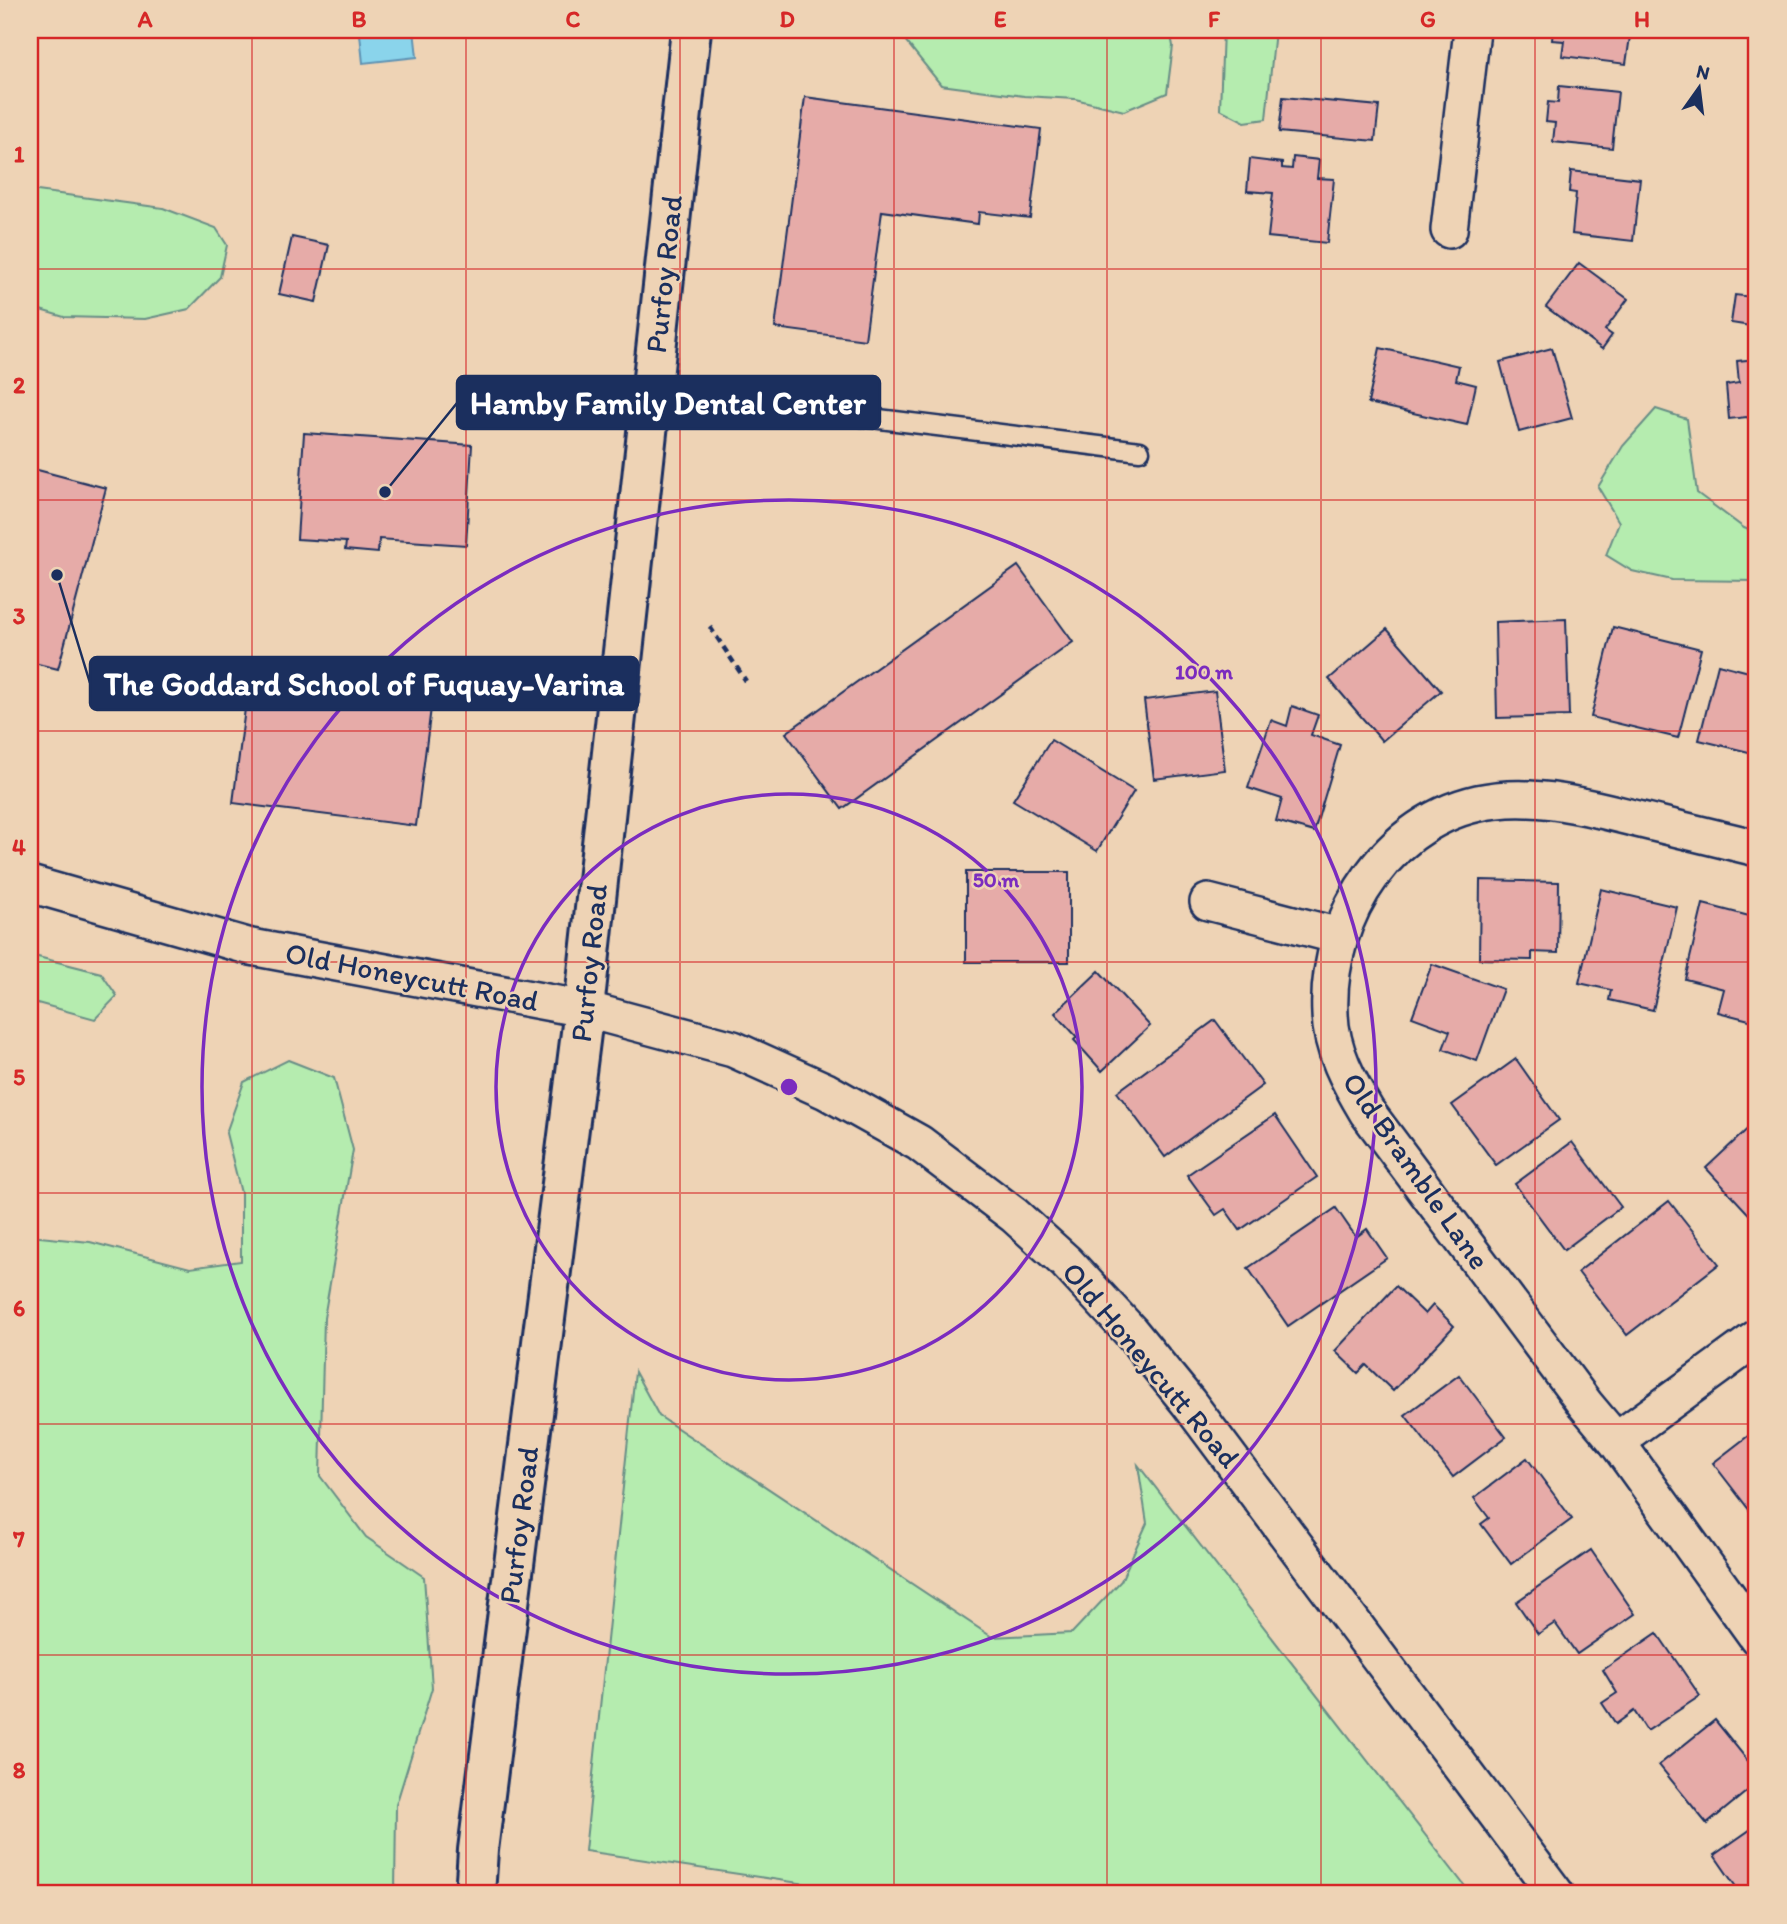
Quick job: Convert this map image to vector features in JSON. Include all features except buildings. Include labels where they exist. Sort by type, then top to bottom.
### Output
[{"type":"street","name":"Purfoy Road","points":[[475,1894],[584,1009],[691,30]]},
{"type":"street","points":[[1449,230],[1472,30]]},
{"type":"street","name":"Old Bramble Lane","points":[[1757,848],[1569,802],[1495,800],[1460,808],[1431,822],[1404,841],[1378,866],[1358,894],[1339,936],[1332,974],[1330,1015],[1336,1048],[1348,1080],[1367,1112],[1584,1404],[1616,1441],[1757,1637]]},
{"type":"street","name":"Old Honeycutt Road","points":[[30,884],[251,947],[584,1009],[733,1049],[826,1091],[919,1143],[1014,1214],[1058,1254],[1130,1331],[1188,1402],[1556,1894]]},
{"type":"street","points":[[1208,902],[1339,936]]},
{"type":"street","points":[[1616,1441],[1757,1338]]},
{"type":"lane","points":[[651,391],[1140,450]]},
{"type":"path","points":[[710,626],[746,681]]},
{"type":"green space","points":[[904,30],[1170,30],[1173,46],[1167,93],[1124,111],[1075,99],[1024,96],[941,85],[904,39]]},
{"type":"green space","points":[[1223,30],[1275,30],[1266,119],[1245,122],[1220,109]]},
{"type":"green space","points":[[30,190],[163,208],[216,228],[227,245],[220,277],[189,309],[145,319],[64,317],[30,307]]},
{"type":"green space","points":[[1656,409],[1687,419],[1697,493],[1744,528],[1757,533],[1757,581],[1672,580],[1632,571],[1606,555],[1619,522],[1598,487],[1623,446]]},
{"type":"green space","points":[[30,955],[101,973],[117,996],[95,1019],[30,1001]]},
{"type":"green space","points":[[288,1060],[334,1078],[353,1150],[324,1318],[320,1476],[366,1537],[424,1577],[432,1688],[396,1805],[395,1894],[30,1894],[30,1236],[90,1242],[190,1268],[241,1261],[241,1193],[226,1133],[244,1082]]},
{"type":"green space","points":[[635,1372],[659,1416],[992,1637],[1072,1633],[1121,1581],[1147,1523],[1138,1465],[1471,1894],[873,1894],[585,1851]]},
{"type":"water","points":[[414,30],[417,57],[363,63],[360,34]]},
{"type":"place","name":"Hamby Family Dental Center","points":[[385,492]]},
{"type":"place","name":"The Goddard School of Fuquay-Varina","points":[[57,575]]}]
